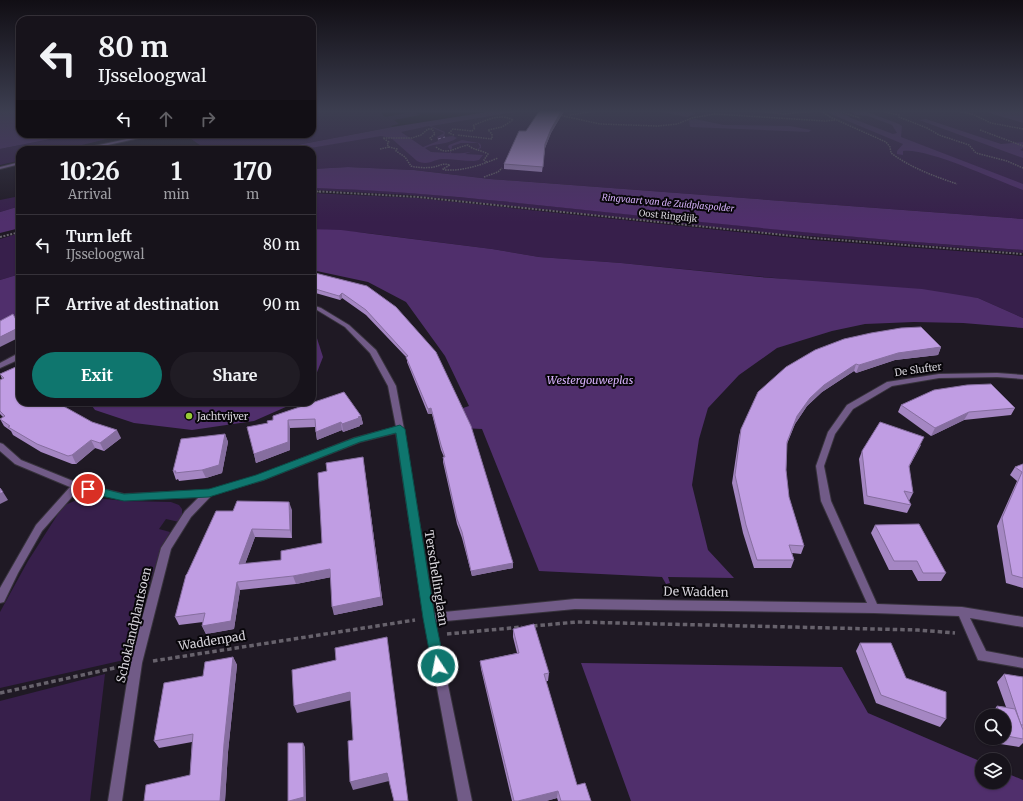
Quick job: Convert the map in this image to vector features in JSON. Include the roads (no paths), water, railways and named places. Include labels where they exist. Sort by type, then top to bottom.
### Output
[{"type":"street","points":[[0,168],[16,164]]},
{"type":"street","name":"Terschellinglaan","points":[[316,308],[347,326],[373,352],[392,386],[429,618],[465,801]]},
{"type":"street","points":[[0,366],[16,358]]},
{"type":"street","name":"De Slufter","points":[[874,608],[826,501],[820,466],[831,434],[850,407],[890,384],[939,376],[997,375],[1023,377]]},
{"type":"street","points":[[0,446],[18,462],[76,486],[124,497],[209,493],[260,478],[357,440],[400,429]]},
{"type":"street","points":[[0,599],[14,571],[39,528],[76,486]]},
{"type":"street","name":"Schoklandplantsoen","points":[[115,801],[136,663],[166,548],[188,514],[209,493]]},
{"type":"street","name":"De Wadden","points":[[429,618],[575,604],[874,608],[962,612],[1023,622]]},
{"type":"street","points":[[962,612],[982,656],[1023,663]]},
{"type":"water","points":[[402,147],[427,147],[425,148],[431,152],[450,153],[451,150],[448,147],[452,147],[451,153],[467,153],[473,151],[465,154],[483,155],[479,160],[474,161],[442,159],[424,163],[417,161]]},
{"type":"water","points":[[900,147],[928,147],[1023,184],[1023,190],[928,154],[914,151],[903,151],[903,155],[897,154],[897,151]]},
{"type":"water","points":[[994,147],[1023,147],[1020,150],[1023,151],[1023,158]]},
{"type":"water","name":"Ringvaart van de Zuidplaspolder","points":[[348,167],[414,170],[490,179],[1023,219],[1023,250],[823,234],[468,198],[316,188],[316,169]]},
{"type":"water","points":[[16,207],[16,229],[0,233],[0,212]]},
{"type":"water","name":"Westergouweplas","points":[[316,229],[341,230],[492,249],[539,257],[621,263],[760,277],[922,289],[978,298],[1023,318],[1023,328],[963,323],[914,322],[865,324],[832,331],[777,348],[739,375],[708,408],[699,439],[692,485],[708,550],[734,578],[668,577],[670,583],[666,584],[662,577],[539,571],[482,429],[462,428],[454,411],[469,406],[445,356],[406,302],[368,282],[316,271]]},
{"type":"water","points":[[16,275],[16,317],[0,324],[0,280]]},
{"type":"water","points":[[316,335],[323,357],[316,375]]},
{"type":"water","name":"Jachtvijver","points":[[92,406],[288,406],[254,421],[192,430],[134,423],[95,410]]},
{"type":"water","points":[[581,663],[842,667],[868,713],[975,759],[975,789],[1011,789],[1011,775],[1023,780],[1023,801],[631,801]]},
{"type":"place","name":"Jachtvijver","points":[[189,416]]}]
